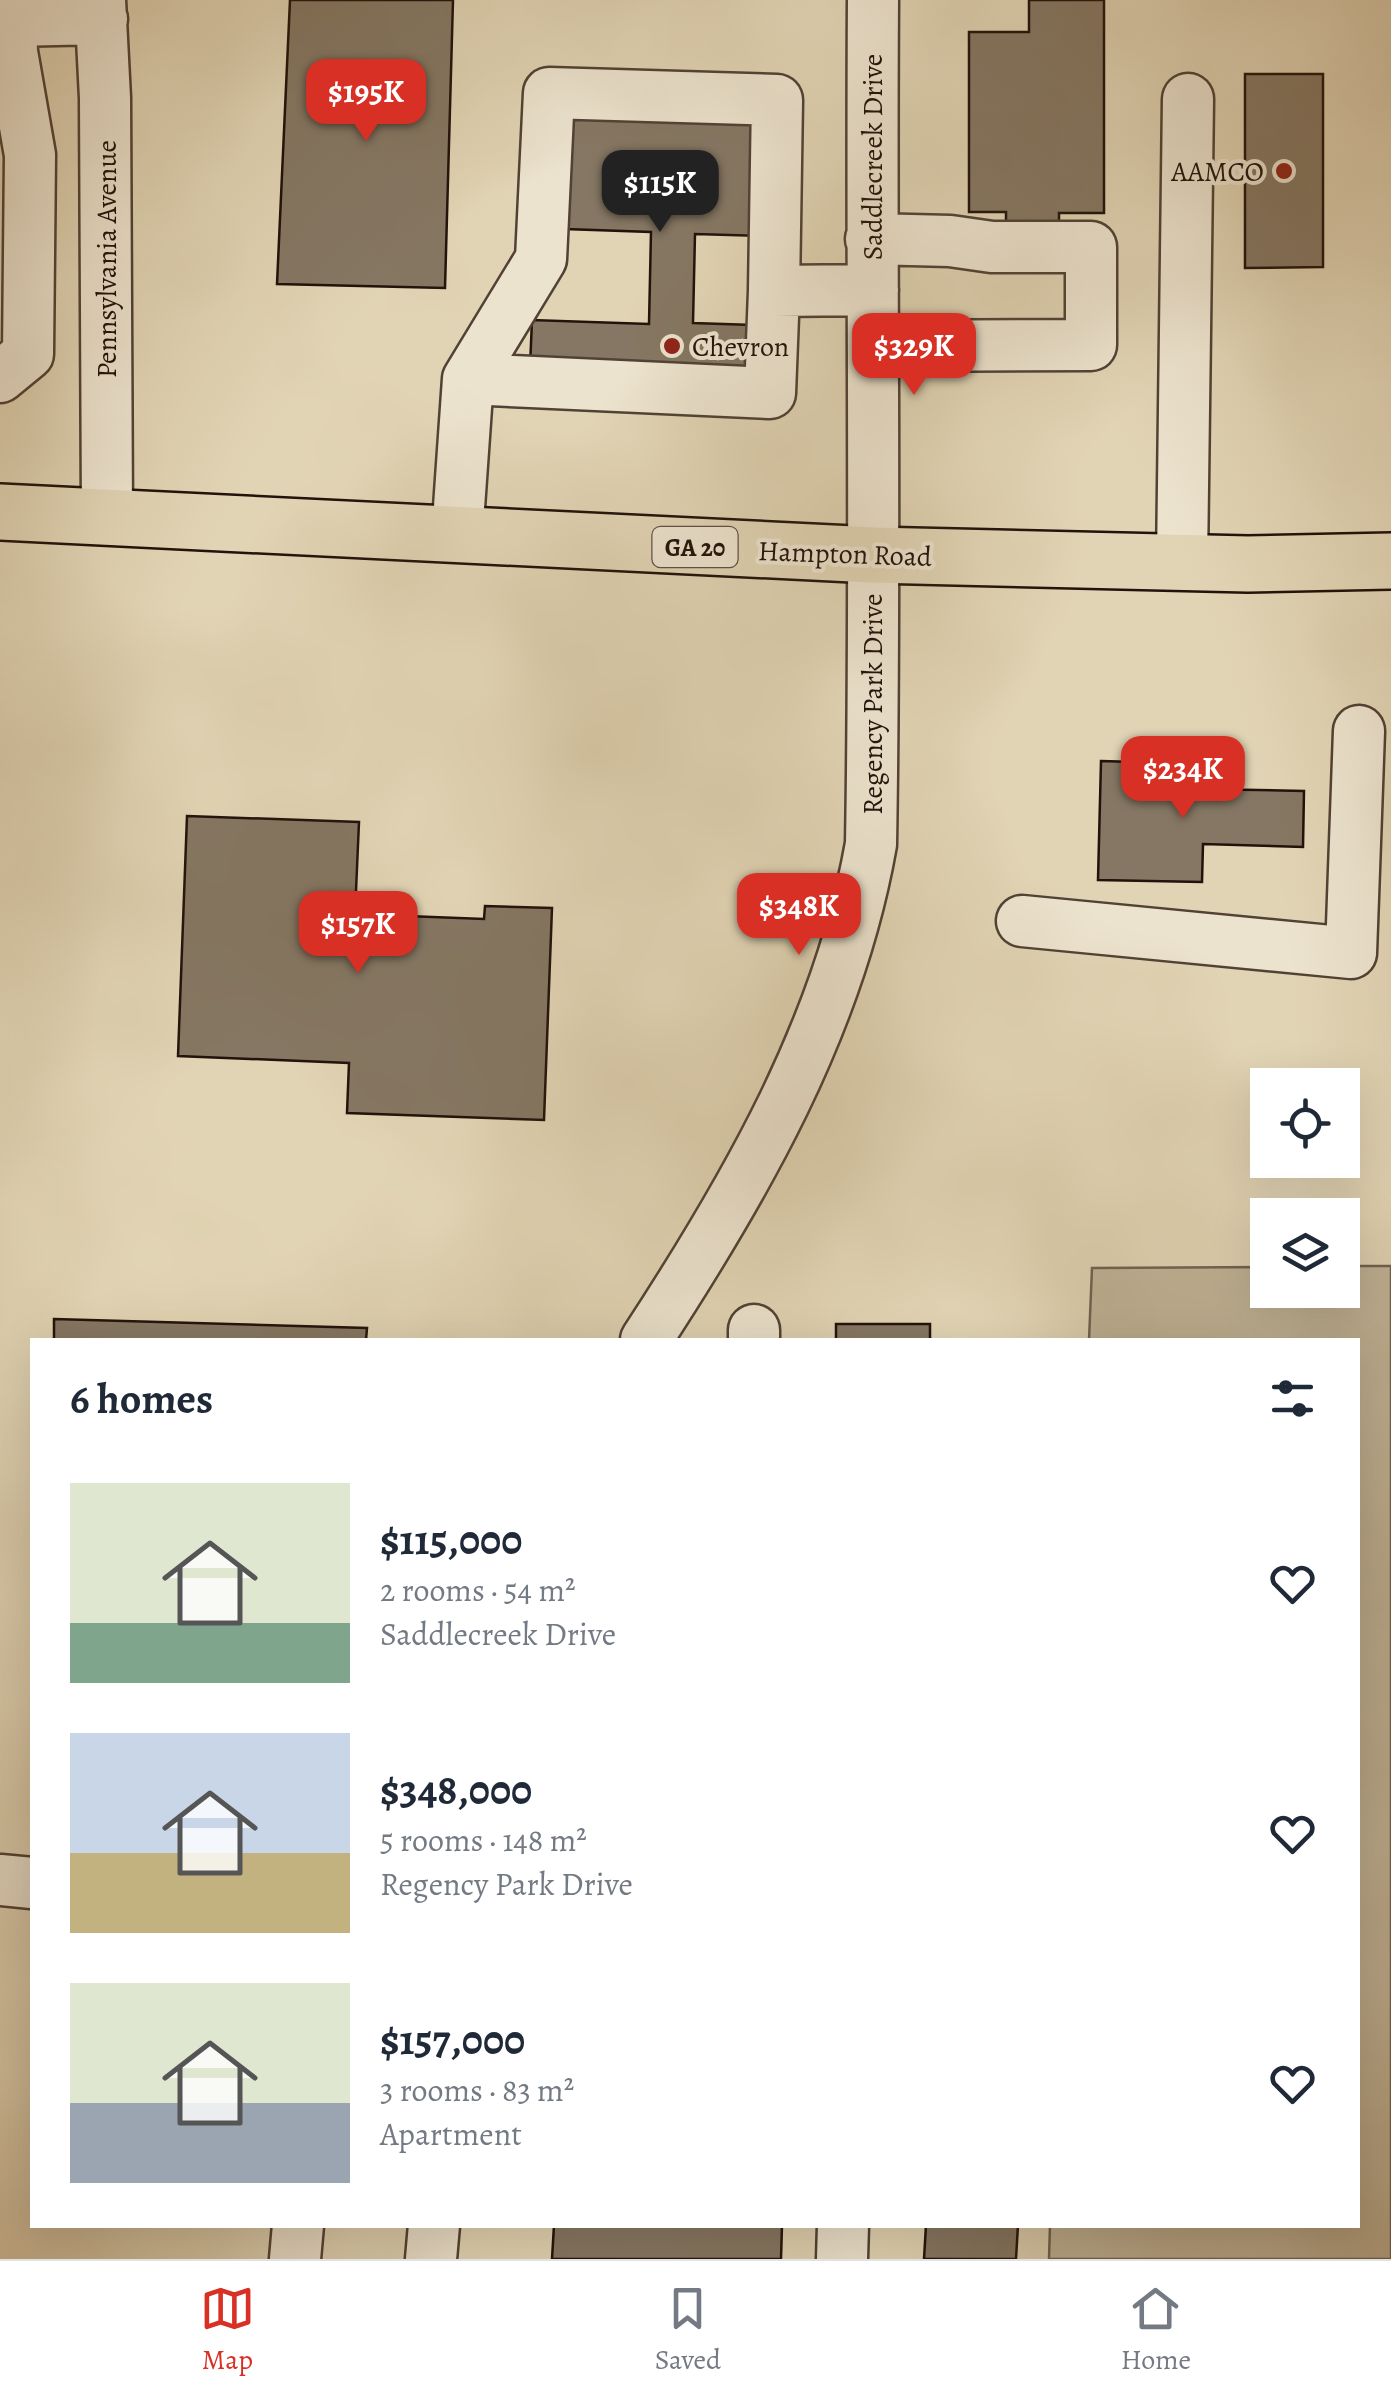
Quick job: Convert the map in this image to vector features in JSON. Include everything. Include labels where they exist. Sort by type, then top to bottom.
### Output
[{"type":"main road","name":"Hampton Road","points":[[0,512],[873,554],[1182,563],[1391,561]]},
{"type":"street","name":"Saddlecreek Drive","points":[[872,0],[876,488],[873,554]]},
{"type":"street","points":[[101,10],[5,15],[12,52],[15,154],[14,365],[106,358]]},
{"type":"street","name":"Pennsylvania Avenue","points":[[101,10],[107,518]]},
{"type":"street","points":[[457,536],[468,379],[541,259],[549,93],[776,100],[770,393],[468,379]]},
{"type":"street","points":[[1182,563],[1188,98]]},
{"type":"street","points":[[15,154],[105,156]]},
{"type":"street","points":[[871,240],[992,247],[1090,247],[1090,345],[874,346]]},
{"type":"street","points":[[774,291],[874,290]]},
{"type":"street","name":"Regency Park Drive","points":[[647,1338],[736,1200],[788,1099],[825,1006],[863,890],[871,844],[873,554]]},
{"type":"street","points":[[1022,920],[1351,952],[1358,732]]},
{"type":"street","points":[[0,1880],[30,1883]]},
{"type":"street","points":[[294,2259],[298,2228]]},
{"type":"street","points":[[431,2259],[434,2228]]},
{"type":"street","points":[[842,2259],[843,2228]]},
{"type":"shaded area","points":[[1360,1266],[1391,1266],[1391,2259],[1049,2259],[1050,2228],[1360,2228],[1360,1338],[1089,1338],[1092,1268],[1250,1267],[1250,1308],[1360,1308]]},
{"type":"building","points":[[290,0],[453,0],[445,288],[277,284]]},
{"type":"building","points":[[1029,0],[1104,0],[1104,213],[1059,213],[1059,243],[1006,243],[1006,212],[969,212],[969,32],[1029,32]]},
{"type":"building","name":"AAMCO","points":[[1245,74],[1323,74],[1323,267],[1245,268]]},
{"type":"building","points":[[568,116],[767,121],[764,236],[695,234],[693,323],[753,325],[751,373],[530,367],[532,320],[649,324],[651,232],[565,229]]},
{"type":"building","points":[[1101,761],[1204,764],[1203,789],[1304,791],[1303,847],[1203,844],[1202,882],[1098,880]]},
{"type":"building","points":[[187,816],[359,822],[355,914],[484,919],[485,906],[552,908],[544,1120],[347,1113],[349,1063],[178,1056]]},
{"type":"building","points":[[54,1319],[367,1328],[366,1338],[54,1338]]},
{"type":"building","points":[[836,1324],[930,1324],[930,1338],[836,1338]]},
{"type":"building","points":[[554,2228],[782,2228],[781,2259],[552,2259]]},
{"type":"building","points":[[926,2228],[1018,2228],[1016,2259],[924,2259]]},
{"type":"place","name":"AAMCO","points":[[1284,171]]},
{"type":"place","name":"Chevron","points":[[672,346]]}]
